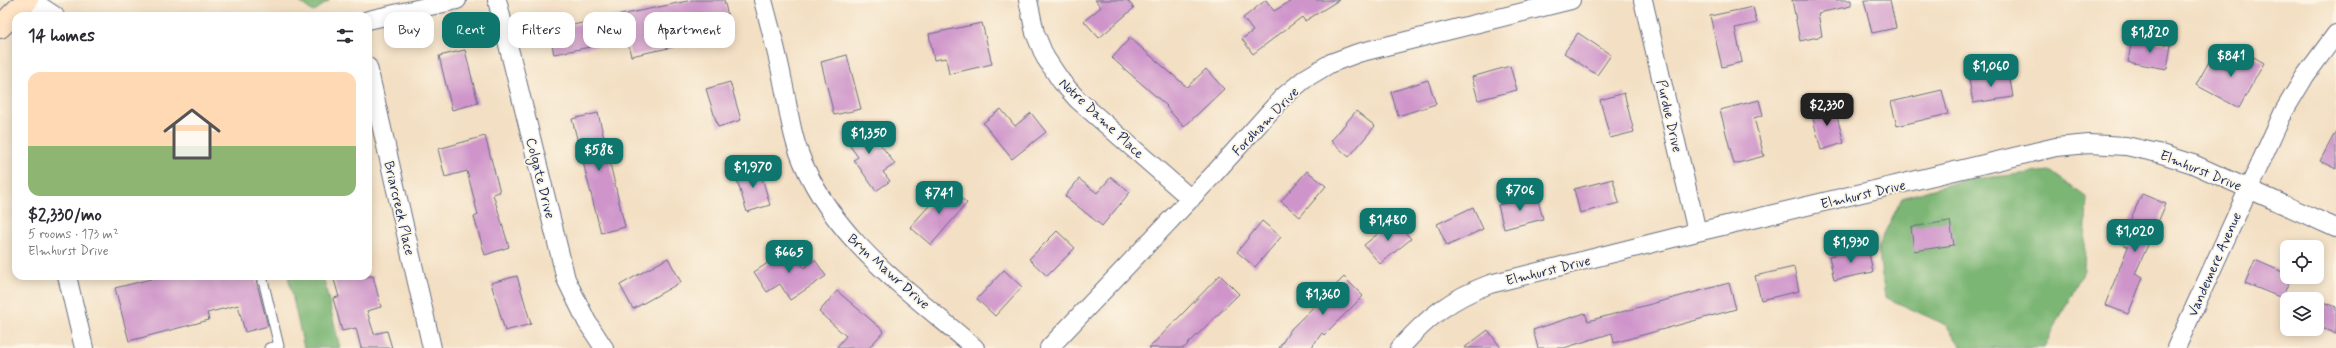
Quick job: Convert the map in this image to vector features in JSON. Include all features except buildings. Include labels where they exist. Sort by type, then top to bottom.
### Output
[{"type":"street","points":[[15,12],[27,0]]},
{"type":"street","points":[[30,0],[49,12]]},
{"type":"street","points":[[372,19],[457,0]]},
{"type":"street","name":"Colgate Drive","points":[[497,0],[566,279],[583,315],[604,348]]},
{"type":"street","name":"Bryn Mawr Drive","points":[[763,0],[783,82],[789,118],[798,150],[810,177],[826,206],[846,233],[863,251],[975,348]]},
{"type":"street","name":"Notre Dame Place","points":[[1028,0],[1035,33],[1042,51],[1061,81],[1078,100],[1191,199]]},
{"type":"street","name":"Fordham Drive","points":[[1049,348],[1191,199],[1283,97],[1306,78],[1331,64],[1358,52],[1571,0]]},
{"type":"street","name":"Purdue Drive","points":[[1644,0],[1697,232]]},
{"type":"street","points":[[0,27],[12,15]]},
{"type":"street","name":"Vandemere Avenue","points":[[2176,348],[2284,111],[2305,76],[2336,34]]},
{"type":"street","name":"Briarcreek Place","points":[[372,85],[432,348]]},
{"type":"street","name":"Elmhurst Drive","points":[[1400,348],[1429,318],[1466,293],[1490,284],[1697,232],[2056,147],[2089,144],[2126,146],[2158,153],[2193,164],[2336,228]]},
{"type":"street","points":[[69,280],[84,348]]},
{"type":"lane","points":[[263,280],[279,346],[269,348]]},
{"type":"green space","points":[[297,0],[329,0],[329,1],[313,12]]},
{"type":"green space","points":[[2050,171],[2087,198],[2084,270],[2044,348],[1962,348],[1946,325],[1885,297],[1878,246],[1902,198],[1964,180]]},
{"type":"green space","points":[[289,280],[324,280],[340,348],[304,348]]}]
